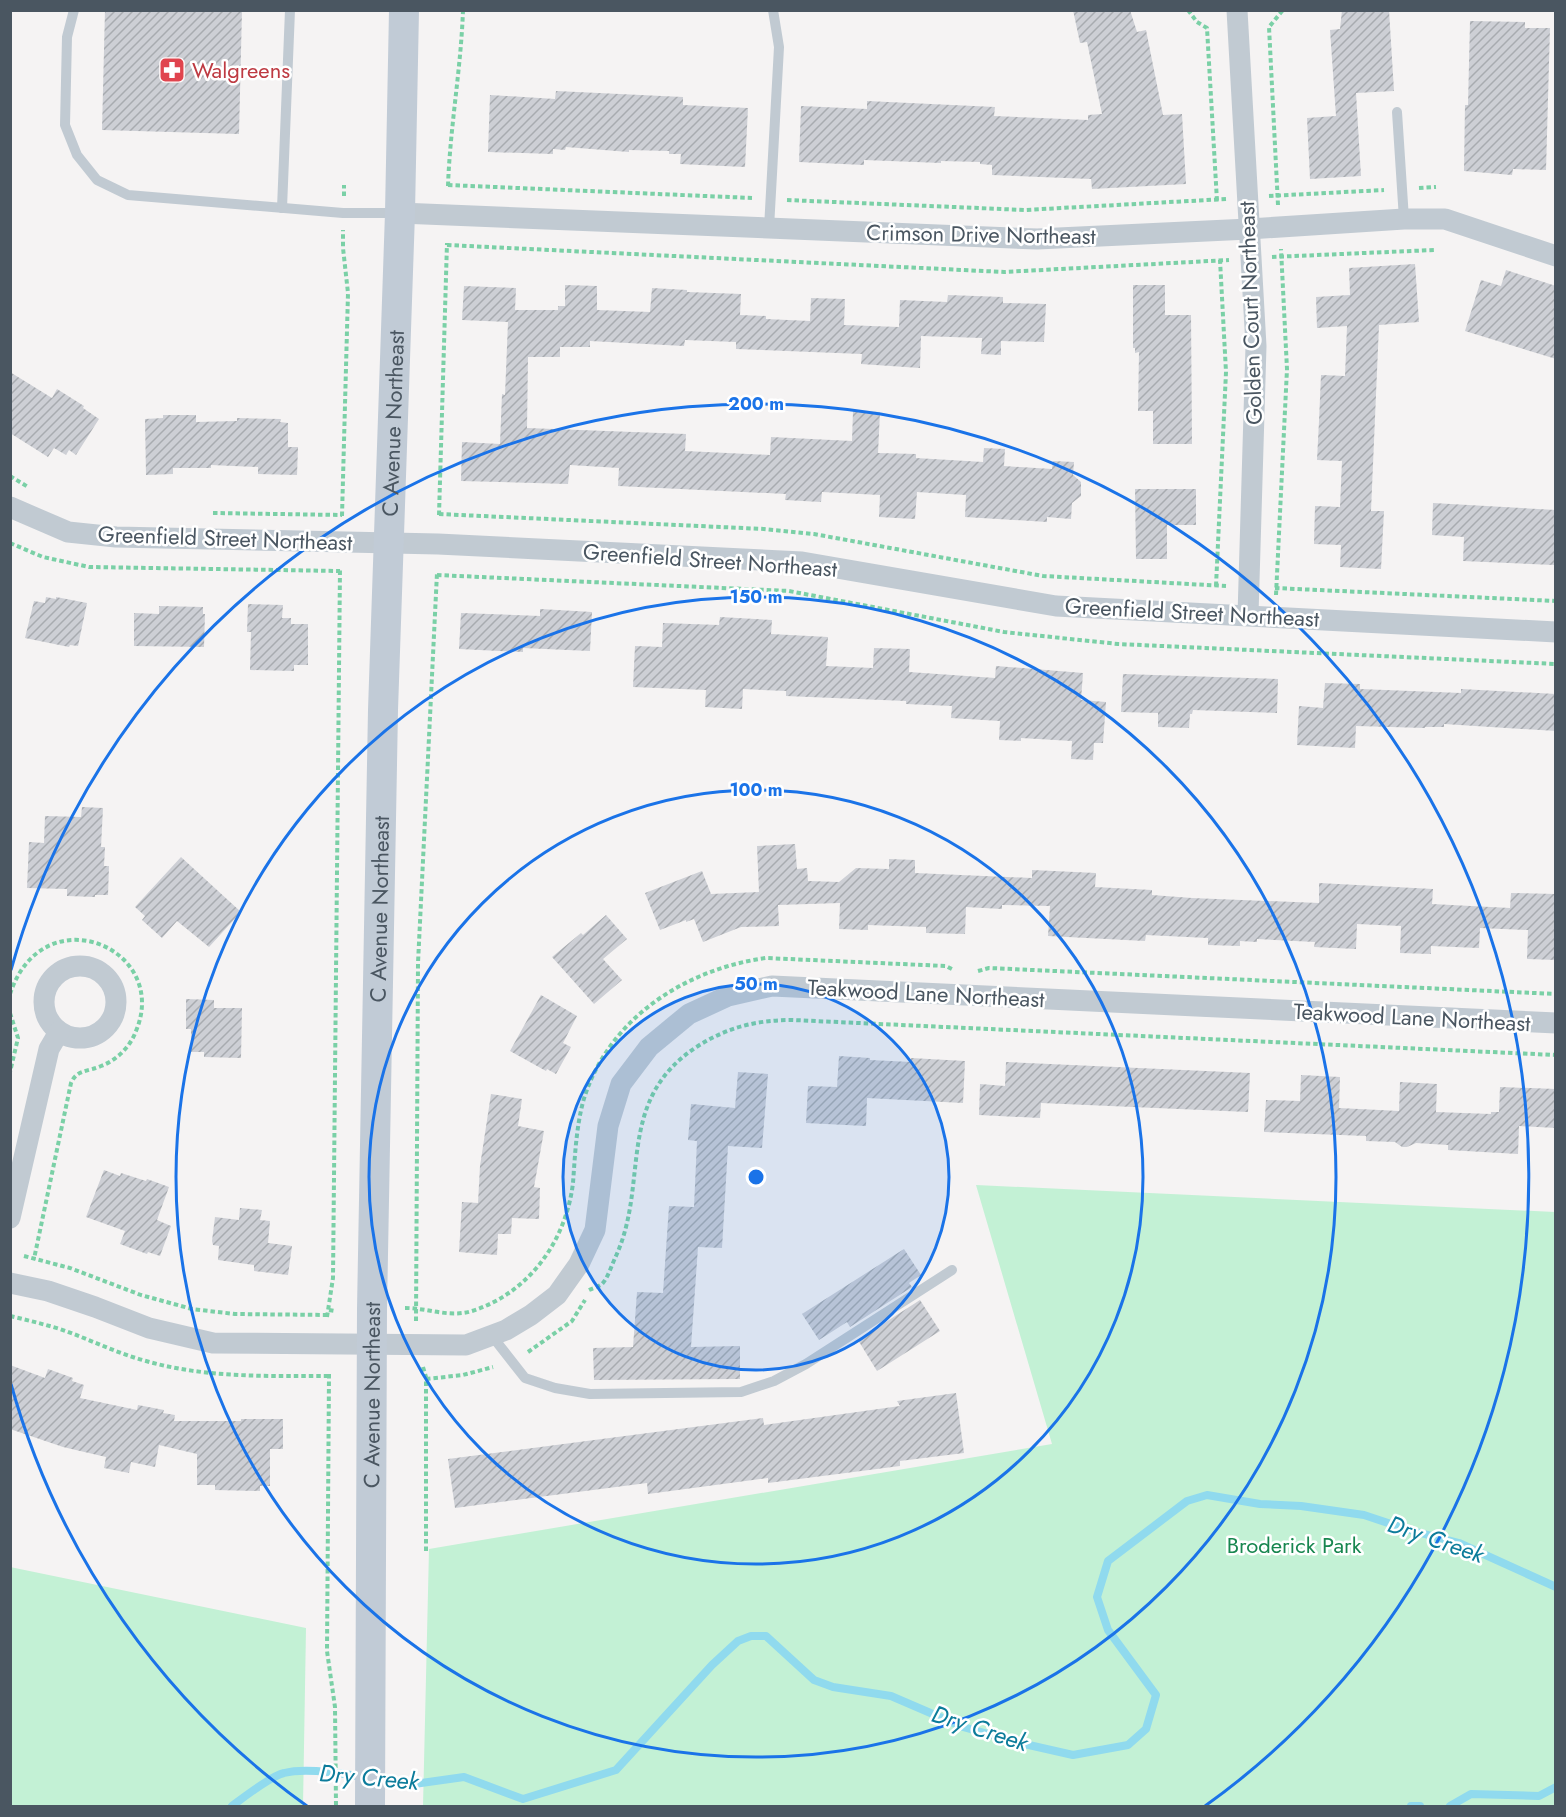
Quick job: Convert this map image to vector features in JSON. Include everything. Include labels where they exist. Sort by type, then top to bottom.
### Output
[{"type":"main road","name":"C Avenue Northeast","points":[[370,1806],[372,1344],[382,722],[400,213],[404,10]]},
{"type":"street","name":"Golden Court Northeast","points":[[1237,10],[1256,346],[1248,615]]},
{"type":"street","name":"Crimson Drive Northeast","points":[[400,213],[1037,239],[1404,219],[1445,219],[1556,256]]},
{"type":"street","name":"Greenfield Street Northeast","points":[[10,507],[68,532],[116,537],[388,542],[802,562],[1056,606],[1556,632]]},
{"type":"street","name":"Teakwood Lane Northeast","points":[[10,1283],[58,1294],[150,1328],[213,1343],[466,1345],[492,1336],[531,1315],[557,1295],[579,1264],[595,1230],[608,1126],[621,1084],[649,1047],[689,1014],[728,996],[772,986],[1556,1023]]},
{"type":"street","points":[[10,1218],[49,1048],[59,1032]]},
{"type":"lane","points":[[74,10],[67,37],[65,125],[77,155],[97,180],[128,195],[343,213],[400,213]]},
{"type":"lane","points":[[282,208],[290,10]]},
{"type":"lane","points":[[769,228],[778,47],[773,10]]},
{"type":"lane","points":[[1397,112],[1404,219]]},
{"type":"lane","points":[[492,1336],[525,1378],[555,1388],[590,1394],[741,1392],[774,1381],[806,1364],[952,1270]]},
{"type":"path","points":[[448,192],[449,147],[462,55],[463,10]]},
{"type":"path","points":[[1188,10],[1197,22],[1208,28],[1217,206]]},
{"type":"path","points":[[1279,209],[1269,27],[1283,10]]},
{"type":"path","points":[[448,185],[1025,210],[1230,199]]},
{"type":"path","points":[[1266,196],[1436,187]]},
{"type":"path","points":[[439,523],[447,237]]},
{"type":"path","points":[[210,513],[342,516],[348,293],[343,239]]},
{"type":"path","points":[[447,245],[1004,272],[1232,260]]},
{"type":"path","points":[[1216,586],[1227,372],[1220,249]]},
{"type":"path","points":[[1270,258],[1434,250]]},
{"type":"path","points":[[1276,599],[1287,369],[1281,257]]},
{"type":"path","points":[[10,476],[36,492]]},
{"type":"path","points":[[10,543],[43,557],[89,567],[340,572],[333,1278],[328,1314]]},
{"type":"path","points":[[416,1325],[418,963],[437,567]]},
{"type":"path","points":[[1270,588],[1556,601]]},
{"type":"path","points":[[10,994],[18,975],[33,956],[57,942],[75,939],[103,945],[120,956],[134,975],[142,999],[141,1017],[136,1034],[124,1050],[107,1064],[78,1073],[70,1083],[34,1258]]},
{"type":"path","points":[[405,1308],[448,1314],[474,1311],[512,1291],[535,1271],[558,1237],[569,1206],[577,1130],[590,1085],[602,1061],[626,1029],[652,1003],[669,991],[713,970],[766,958],[946,966],[957,972]]},
{"type":"path","points":[[974,973],[990,968],[1556,994]]},
{"type":"path","points":[[10,1013],[18,1038],[10,1072]]},
{"type":"path","points":[[426,1379],[480,1371],[510,1361],[542,1344],[563,1329],[577,1315],[589,1290],[602,1284],[624,1234],[631,1208],[638,1137],[651,1099],[669,1073],[685,1056],[716,1035],[736,1027],[758,1021],[793,1020],[1556,1055]]},
{"type":"path","points":[[24,1257],[70,1268],[141,1295],[184,1308],[235,1314],[328,1314],[335,1311]]},
{"type":"path","points":[[423,1366],[426,1379],[426,1551]]},
{"type":"path","points":[[328,1374],[327,1651],[336,1707],[336,1806]]},
{"type":"green space","name":"Broderick Park","points":[[976,1185],[1555,1212],[1555,1806],[423,1806],[429,1549],[1052,1444]]},
{"type":"green space","points":[[10,1567],[306,1628],[303,1806],[11,1806]]},
{"type":"building","name":"Walgreens","points":[[105,10],[242,10],[239,134],[102,130]]},
{"type":"building","points":[[1073,10],[1130,10],[1137,32],[1146,30],[1163,115],[1182,114],[1186,184],[1092,189],[1091,179],[992,175],[992,165],[980,164],[980,162],[864,160],[864,165],[799,162],[801,106],[867,109],[867,101],[995,107],[994,116],[1088,120],[1088,115],[1102,114],[1087,42],[1080,43]]},
{"type":"building","points":[[1342,10],[1389,10],[1394,91],[1356,93],[1361,176],[1310,179],[1307,118],[1336,116],[1330,30],[1340,29]]},
{"type":"building","points":[[1470,21],[1525,22],[1525,28],[1550,28],[1546,170],[1513,169],[1512,175],[1464,171]]},
{"type":"building","points":[[556,91],[683,97],[683,105],[748,108],[745,167],[680,164],[681,154],[669,154],[669,151],[629,150],[629,152],[566,147],[565,150],[553,149],[553,154],[488,152],[490,95],[555,99]]},
{"type":"building","points":[[1415,264],[1419,322],[1379,325],[1371,511],[1384,511],[1381,569],[1340,567],[1341,545],[1314,544],[1315,506],[1340,507],[1342,461],[1317,460],[1321,375],[1345,376],[1347,326],[1317,328],[1316,297],[1350,295],[1349,268]]},
{"type":"building","points":[[1506,270],[1556,286],[1556,359],[1465,331],[1481,280],[1501,286]]},
{"type":"building","points":[[565,285],[597,286],[597,310],[650,312],[652,288],[741,294],[740,315],[766,316],[766,319],[810,321],[811,298],[845,299],[844,325],[899,327],[900,300],[947,302],[948,295],[1003,297],[1003,303],[1046,304],[1044,342],[1001,341],[1001,355],[981,354],[982,338],[921,336],[920,368],[861,364],[862,354],[736,349],[736,342],[685,340],[684,346],[590,341],[590,347],[560,347],[560,357],[528,357],[527,428],[686,434],[685,451],[770,455],[771,437],[852,441],[853,411],[880,412],[878,453],[916,454],[916,458],[983,462],[984,448],[1005,449],[1004,466],[1052,469],[1053,461],[1074,462],[1073,475],[1081,482],[1081,496],[1072,503],[1071,519],[1047,517],[1047,522],[965,517],[966,495],[917,492],[915,519],[879,517],[880,495],[822,492],[821,502],[785,500],[786,494],[618,486],[619,468],[570,465],[568,484],[461,481],[462,442],[500,444],[508,322],[462,320],[464,286],[516,288],[515,310],[558,310],[558,306],[565,306]]},
{"type":"building","points":[[1133,285],[1165,285],[1165,315],[1191,315],[1192,444],[1153,444],[1153,411],[1138,411],[1139,352],[1135,353],[1135,348],[1133,348]]},
{"type":"building","points":[[10,372],[52,398],[57,389],[84,406],[83,408],[99,419],[76,455],[69,450],[66,455],[54,448],[48,457],[10,433]]},
{"type":"building","points":[[163,415],[196,415],[196,422],[237,421],[237,418],[281,419],[280,422],[288,423],[288,447],[298,447],[297,475],[258,474],[258,467],[211,465],[211,468],[173,468],[173,474],[146,475],[145,419],[163,418]]},
{"type":"building","points":[[1135,489],[1196,489],[1196,525],[1167,525],[1167,559],[1136,559]]},
{"type":"building","points":[[1433,503],[1556,510],[1554,565],[1463,561],[1464,537],[1432,535]]},
{"type":"building","points":[[46,597],[87,603],[78,646],[70,645],[69,647],[25,638],[34,601],[45,603]]},
{"type":"building","points":[[248,604],[283,605],[282,618],[291,618],[291,624],[308,624],[308,665],[294,665],[294,671],[250,670],[251,632],[247,632]]},
{"type":"building","points":[[159,606],[203,607],[203,614],[205,614],[204,647],[134,646],[134,613],[159,614]]},
{"type":"building","points":[[540,609],[592,612],[590,651],[523,648],[523,652],[459,649],[461,613],[540,616]]},
{"type":"building","points":[[720,617],[772,620],[771,634],[828,637],[826,666],[873,668],[874,648],[910,649],[909,672],[995,678],[996,666],[1083,673],[1081,700],[1106,702],[1103,743],[1094,743],[1093,760],[1071,759],[1072,741],[1021,738],[1021,741],[999,740],[1000,721],[951,718],[952,706],[906,704],[906,701],[786,696],[786,691],[743,689],[742,709],[705,707],[706,690],[633,687],[635,646],[662,647],[663,623],[719,625]]},
{"type":"building","points":[[1123,674],[1278,679],[1277,713],[1193,710],[1190,714],[1189,728],[1158,727],[1158,713],[1121,712]]},
{"type":"building","points":[[1325,683],[1360,684],[1360,689],[1461,693],[1461,689],[1556,694],[1556,731],[1444,724],[1444,727],[1425,728],[1356,726],[1355,748],[1297,745],[1299,706],[1323,708]]},
{"type":"building","points":[[82,807],[103,808],[101,847],[105,847],[104,866],[109,866],[108,895],[67,896],[67,889],[27,888],[29,842],[44,843],[45,816],[81,817]]},
{"type":"building","points":[[795,844],[797,869],[807,868],[808,881],[839,882],[856,868],[889,869],[889,859],[915,860],[915,873],[1032,878],[1032,870],[1096,873],[1095,887],[1152,890],[1152,895],[1192,898],[1319,903],[1319,883],[1433,889],[1432,904],[1510,908],[1511,893],[1556,894],[1556,960],[1527,959],[1528,930],[1480,928],[1479,948],[1431,946],[1431,954],[1400,953],[1401,926],[1357,924],[1356,949],[1314,947],[1315,942],[1257,939],[1257,942],[1240,941],[1240,946],[1208,945],[1208,938],[1146,935],[1145,941],[1048,936],[1050,906],[1002,905],[1002,909],[966,907],[965,934],[926,933],[926,927],[868,925],[868,930],[839,929],[840,903],[778,905],[779,926],[741,927],[703,942],[694,919],[660,930],[645,893],[702,871],[711,894],[759,892],[757,846]]},
{"type":"building","points":[[181,857],[241,912],[209,947],[177,921],[162,938],[142,920],[145,916],[135,907]]},
{"type":"building","points":[[606,915],[627,939],[603,959],[622,980],[594,1004],[552,957]]},
{"type":"building","points":[[541,995],[577,1016],[563,1043],[571,1047],[556,1074],[510,1051]]},
{"type":"building","points":[[186,999],[214,1000],[214,1008],[242,1008],[241,1058],[204,1057],[204,1052],[191,1052],[191,1029],[186,1029]]},
{"type":"building","points":[[839,1056],[911,1062],[911,1058],[965,1061],[963,1103],[867,1098],[866,1126],[806,1123],[808,1086],[837,1087]]},
{"type":"building","points":[[1006,1062],[1250,1073],[1248,1112],[1041,1103],[1040,1118],[979,1115],[980,1084],[1005,1086]]},
{"type":"building","points":[[738,1072],[768,1074],[762,1148],[728,1146],[722,1248],[698,1247],[691,1347],[740,1346],[740,1379],[594,1380],[593,1348],[633,1347],[637,1292],[663,1293],[669,1206],[694,1207],[697,1141],[688,1140],[691,1104],[735,1108]]},
{"type":"building","points":[[1301,1075],[1340,1077],[1339,1108],[1399,1111],[1400,1082],[1437,1084],[1436,1112],[1491,1114],[1491,1112],[1499,1112],[1500,1087],[1556,1089],[1556,1128],[1519,1126],[1518,1154],[1448,1150],[1448,1145],[1416,1143],[1402,1147],[1395,1142],[1366,1141],[1366,1136],[1264,1132],[1266,1100],[1300,1101]]},
{"type":"building","points":[[491,1094],[522,1099],[518,1126],[544,1131],[534,1187],[540,1188],[539,1219],[512,1218],[511,1234],[498,1234],[497,1255],[459,1252],[462,1202],[478,1203],[480,1166]]},
{"type":"building","points":[[104,1170],[120,1176],[121,1173],[146,1181],[147,1179],[169,1187],[157,1220],[171,1226],[160,1256],[148,1252],[147,1254],[120,1244],[125,1231],[86,1217]]},
{"type":"building","points":[[240,1208],[262,1210],[260,1220],[270,1221],[268,1243],[292,1246],[288,1275],[254,1271],[254,1265],[218,1260],[219,1246],[213,1245],[212,1241],[215,1217],[239,1220]]},
{"type":"building","points":[[904,1249],[921,1275],[909,1283],[912,1287],[850,1327],[847,1322],[819,1340],[802,1314]]},
{"type":"building","points":[[920,1300],[940,1331],[877,1371],[858,1340]]},
{"type":"building","points":[[10,1365],[45,1378],[48,1369],[73,1378],[72,1381],[84,1385],[80,1398],[137,1410],[138,1405],[164,1410],[163,1413],[175,1415],[174,1421],[283,1419],[283,1449],[270,1449],[270,1486],[260,1486],[260,1491],[215,1490],[215,1485],[197,1485],[197,1454],[159,1445],[155,1467],[131,1462],[129,1473],[104,1468],[106,1457],[63,1447],[10,1429]]},
{"type":"building","points":[[956,1393],[964,1453],[900,1461],[900,1466],[768,1483],[768,1478],[648,1494],[647,1483],[455,1508],[448,1459],[763,1418],[764,1425],[900,1406],[897,1401]]},
{"type":"waterway","name":"Dry Creek","points":[[376,1779],[414,1784],[464,1777],[523,1799],[616,1770],[712,1665],[738,1641],[751,1636],[766,1636],[814,1680],[833,1687],[891,1696],[963,1727],[1073,1755],[1128,1745],[1146,1729],[1156,1695],[1108,1630],[1097,1597],[1108,1561],[1187,1501],[1207,1495],[1260,1504],[1301,1506],[1364,1515],[1459,1543],[1556,1587]]},
{"type":"waterway","name":"Dry Creek","points":[[232,1806],[265,1782],[293,1771],[365,1777]]},
{"type":"waterway","name":"Dry Creek","points":[[1450,1806],[1471,1794],[1539,1796],[1556,1787]]},
{"type":"waterway","name":"Dry Creek","points":[[1411,1806],[1420,1806]]},
{"type":"place","name":"Walgreens","points":[[172,70]]}]
